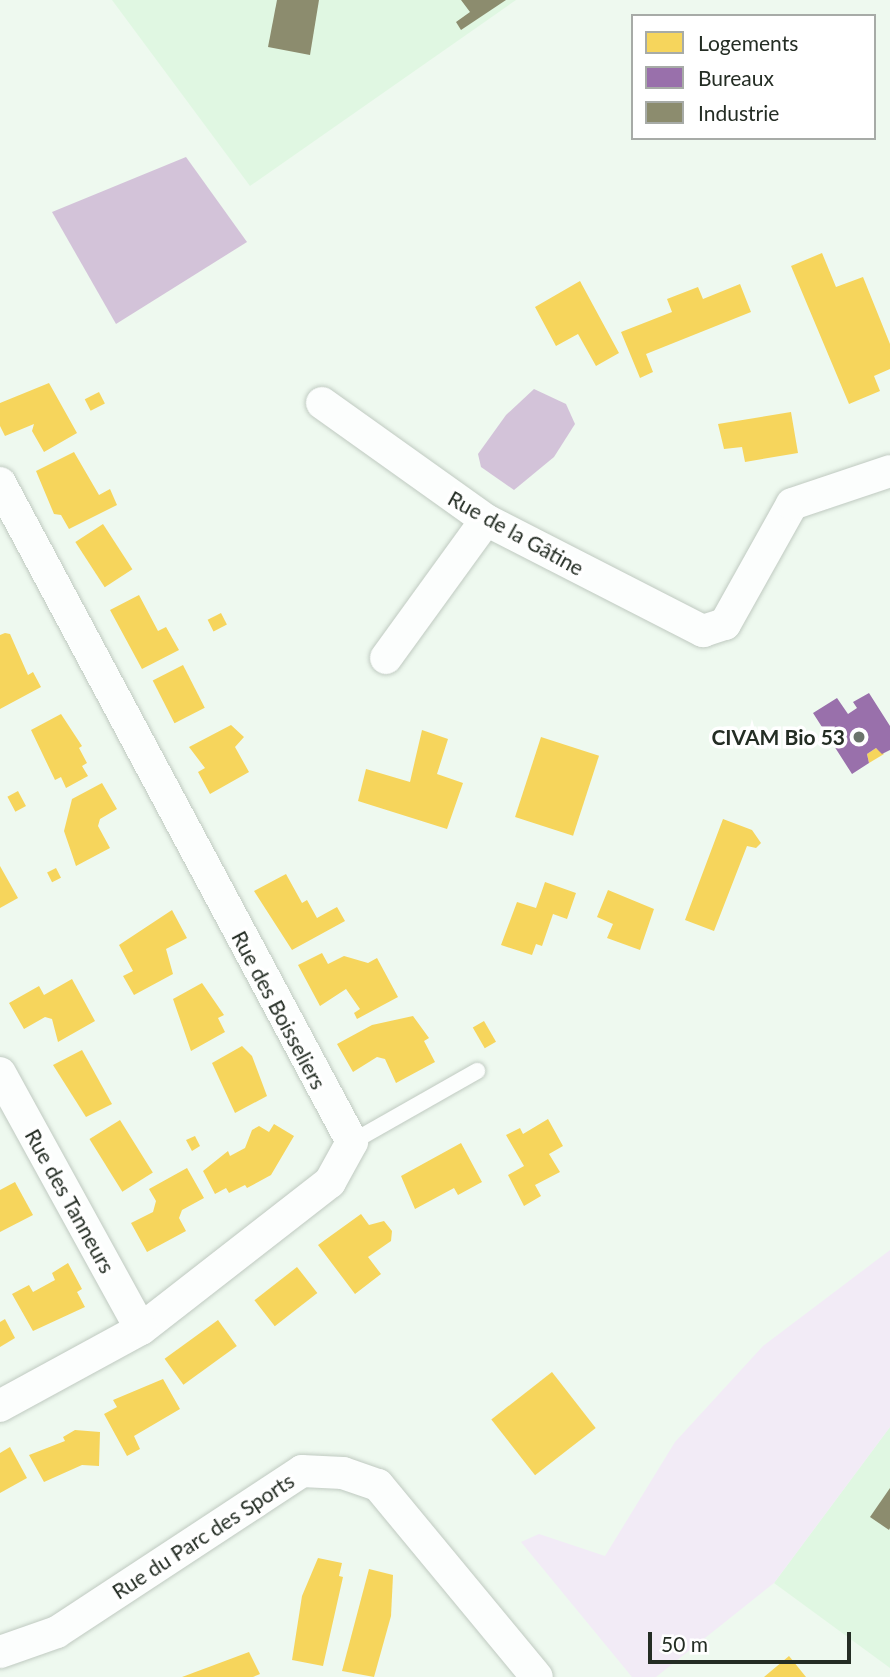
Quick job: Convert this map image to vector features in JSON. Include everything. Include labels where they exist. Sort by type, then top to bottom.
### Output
[{"type":"street","name":"Rue de la Gâtine","points":[[322,403],[486,520],[703,631],[725,624],[792,504],[890,471]]},
{"type":"street","name":"Rue des Boisseliers","points":[[0,483],[352,1142]]},
{"type":"street","points":[[386,657],[486,520]]},
{"type":"street","name":"Rue des Tanneurs","points":[[0,1073],[9,1110],[141,1329]]},
{"type":"street","points":[[0,1406],[141,1329],[330,1182],[352,1142]]},
{"type":"street","name":"Rue du Parc des Sports","points":[[0,1652],[57,1632],[302,1471],[343,1473],[378,1485],[537,1677]]},
{"type":"street","points":[[0,1667],[2,1677]]},
{"type":"lane","points":[[352,1142],[477,1071]]},
{"type":"shaded area","points":[[112,0],[516,0],[250,186]]},
{"type":"shaded area","points":[[186,157],[247,242],[116,324],[52,212]]},
{"type":"shaded area","points":[[534,389],[566,404],[575,424],[554,457],[514,490],[481,467],[478,454],[506,415]]},
{"type":"shaded area","points":[[890,1250],[890,1427],[774,1583],[656,1677],[632,1677],[521,1542],[539,1534],[605,1556],[675,1442],[763,1346]]},
{"type":"shaded area","points":[[890,1427],[890,1668],[774,1583]]},
{"type":"building: Logements","points":[[822,253],[836,287],[863,277],[890,344],[890,369],[874,376],[880,391],[849,404],[791,266]]},
{"type":"building: Logements","points":[[580,281],[619,353],[596,366],[578,334],[556,346],[535,307]]},
{"type":"building: Logements","points":[[740,284],[751,312],[646,354],[653,372],[640,378],[621,332],[672,312],[667,299],[698,287],[703,299]]},
{"type":"building: Logements","points":[[49,383],[77,433],[44,452],[32,431],[34,424],[5,436],[0,426],[0,403]]},
{"type":"building: Logements","points":[[99,392],[105,404],[91,411],[85,399]]},
{"type":"building: Logements","points":[[791,412],[798,453],[745,462],[742,447],[724,449],[718,424]]},
{"type":"building: Logements","points":[[74,452],[99,495],[110,489],[117,505],[69,529],[61,515],[54,514],[36,471]]},
{"type":"building: Logements","points":[[103,524],[132,569],[105,587],[75,542]]},
{"type":"building: Logements","points":[[139,595],[158,631],[166,627],[179,650],[142,669],[110,610]]},
{"type":"building: Logements","points":[[221,613],[227,625],[214,631],[208,620]]},
{"type":"building: Logements","points":[[10,634],[28,675],[33,672],[41,687],[0,709],[0,635]]},
{"type":"building: Logements","points":[[183,665],[205,708],[174,723],[153,680]]},
{"type":"building: Logements","points":[[61,714],[82,746],[79,748],[87,763],[82,766],[88,776],[66,788],[61,777],[55,780],[31,730]]},
{"type":"building: Logements","points":[[231,725],[244,737],[235,747],[249,772],[210,794],[198,772],[205,768],[189,747]]},
{"type":"building: Logements","points":[[422,730],[448,739],[437,774],[463,783],[447,829],[358,801],[366,769],[410,782]]},
{"type":"building: Logements","points":[[541,737],[599,756],[573,836],[515,817]]},
{"type":"building: Logements","points":[[876,748],[884,754],[869,763],[867,754]]},
{"type":"building: Logements","points":[[102,783],[117,809],[100,819],[98,826],[110,848],[76,866],[64,831],[72,799]]},
{"type":"building: Logements","points":[[18,791],[26,806],[15,812],[7,797]]},
{"type":"building: Logements","points":[[723,819],[752,830],[761,843],[756,848],[747,846],[714,931],[685,920]]},
{"type":"building: Logements","points":[[0,866],[18,898],[0,908]]},
{"type":"building: Logements","points":[[56,868],[61,878],[52,882],[47,873]]},
{"type":"building: Logements","points":[[286,874],[302,903],[307,900],[317,918],[337,907],[345,921],[292,950],[254,891]]},
{"type":"building: Logements","points":[[545,882],[576,893],[567,919],[553,914],[542,946],[536,944],[532,955],[501,945],[517,902],[536,908]]},
{"type":"building: Logements","points":[[608,890],[654,909],[640,950],[607,938],[613,924],[597,917]]},
{"type":"building: Logements","points":[[172,910],[187,938],[166,949],[173,974],[134,995],[123,976],[133,971],[119,945]]},
{"type":"building: Logements","points":[[322,953],[328,964],[344,956],[368,963],[377,958],[398,997],[357,1019],[354,1013],[360,1009],[346,989],[320,1006],[298,965]]},
{"type":"building: Logements","points":[[72,979],[95,1021],[58,1042],[52,1019],[45,1017],[24,1029],[9,1003],[39,986],[44,995]]},
{"type":"building: Logements","points":[[202,983],[224,1015],[218,1018],[225,1032],[191,1051],[173,999]]},
{"type":"building: Logements","points":[[413,1016],[429,1038],[424,1041],[435,1062],[396,1083],[385,1059],[377,1057],[353,1072],[337,1044],[372,1025]]},
{"type":"building: Logements","points":[[484,1021],[496,1042],[485,1048],[473,1028]]},
{"type":"building: Logements","points":[[242,1046],[252,1056],[267,1096],[235,1113],[212,1063]]},
{"type":"building: Logements","points":[[82,1050],[112,1104],[86,1117],[53,1065]]},
{"type":"building: Logements","points":[[548,1119],[563,1146],[549,1154],[560,1172],[535,1185],[541,1196],[524,1206],[508,1175],[524,1166],[506,1135],[520,1128],[523,1134]]},
{"type":"building: Logements","points":[[120,1120],[153,1173],[122,1192],[89,1139]]},
{"type":"building: Logements","points":[[274,1124],[294,1136],[271,1175],[247,1188],[245,1185],[229,1193],[226,1188],[215,1194],[203,1171],[228,1151],[230,1156],[245,1148],[252,1130],[259,1126],[269,1132]]},
{"type":"building: Logements","points":[[195,1136],[200,1146],[192,1151],[186,1140]]},
{"type":"building: Logements","points":[[461,1143],[482,1182],[458,1195],[454,1188],[415,1209],[401,1176]]},
{"type":"building: Logements","points":[[187,1168],[204,1198],[182,1210],[179,1218],[186,1231],[147,1252],[131,1223],[153,1212],[156,1201],[149,1189]]},
{"type":"building: Logements","points":[[15,1182],[33,1215],[0,1232],[0,1190]]},
{"type":"building: Logements","points":[[361,1214],[369,1225],[384,1221],[392,1231],[391,1241],[368,1257],[381,1274],[355,1294],[318,1245]]},
{"type":"building: Logements","points":[[68,1263],[82,1289],[77,1292],[85,1307],[33,1331],[12,1294],[29,1285],[33,1292],[55,1280],[52,1273]]},
{"type":"building: Logements","points":[[297,1267],[317,1293],[275,1326],[254,1300]]},
{"type":"building: Logements","points":[[5,1319],[15,1338],[0,1347],[0,1322]]},
{"type":"building: Logements","points":[[218,1320],[237,1346],[183,1385],[165,1359]]},
{"type":"building: Logements","points":[[552,1372],[596,1428],[535,1475],[491,1419]]},
{"type":"building: Logements","points":[[163,1379],[180,1409],[134,1436],[140,1449],[127,1456],[104,1414],[117,1407],[113,1400]]},
{"type":"building: Logements","points":[[75,1430],[100,1432],[99,1466],[82,1465],[44,1482],[29,1455],[65,1441],[63,1437]]},
{"type":"building: Logements","points":[[10,1447],[27,1478],[0,1493],[0,1453]]},
{"type":"building: Logements","points":[[318,1558],[342,1563],[339,1576],[343,1577],[323,1666],[292,1660],[302,1596]]},
{"type":"building: Logements","points":[[369,1569],[393,1575],[391,1616],[374,1677],[342,1671]]},
{"type":"building: Logements","points":[[249,1652],[260,1674],[253,1677],[182,1677]]},
{"type":"building: Logements","points":[[789,1656],[806,1677],[764,1677]]},
{"type":"building: Bureaux","name":"CIVAM Bio 53","points":[[869,693],[890,726],[890,750],[882,754],[876,748],[867,754],[869,763],[852,774],[813,713],[837,698],[848,714],[857,708],[853,702]]},
{"type":"building: Industrie","points":[[277,0],[319,0],[310,55],[268,47]]},
{"type":"building: Industrie","points":[[461,0],[506,0],[461,30],[456,22],[470,12]]},
{"type":"building: Industrie","points":[[890,1488],[890,1528],[889,1530],[870,1517]]},
{"type":"place","name":"CIVAM Bio 53","points":[[859,737]]}]
